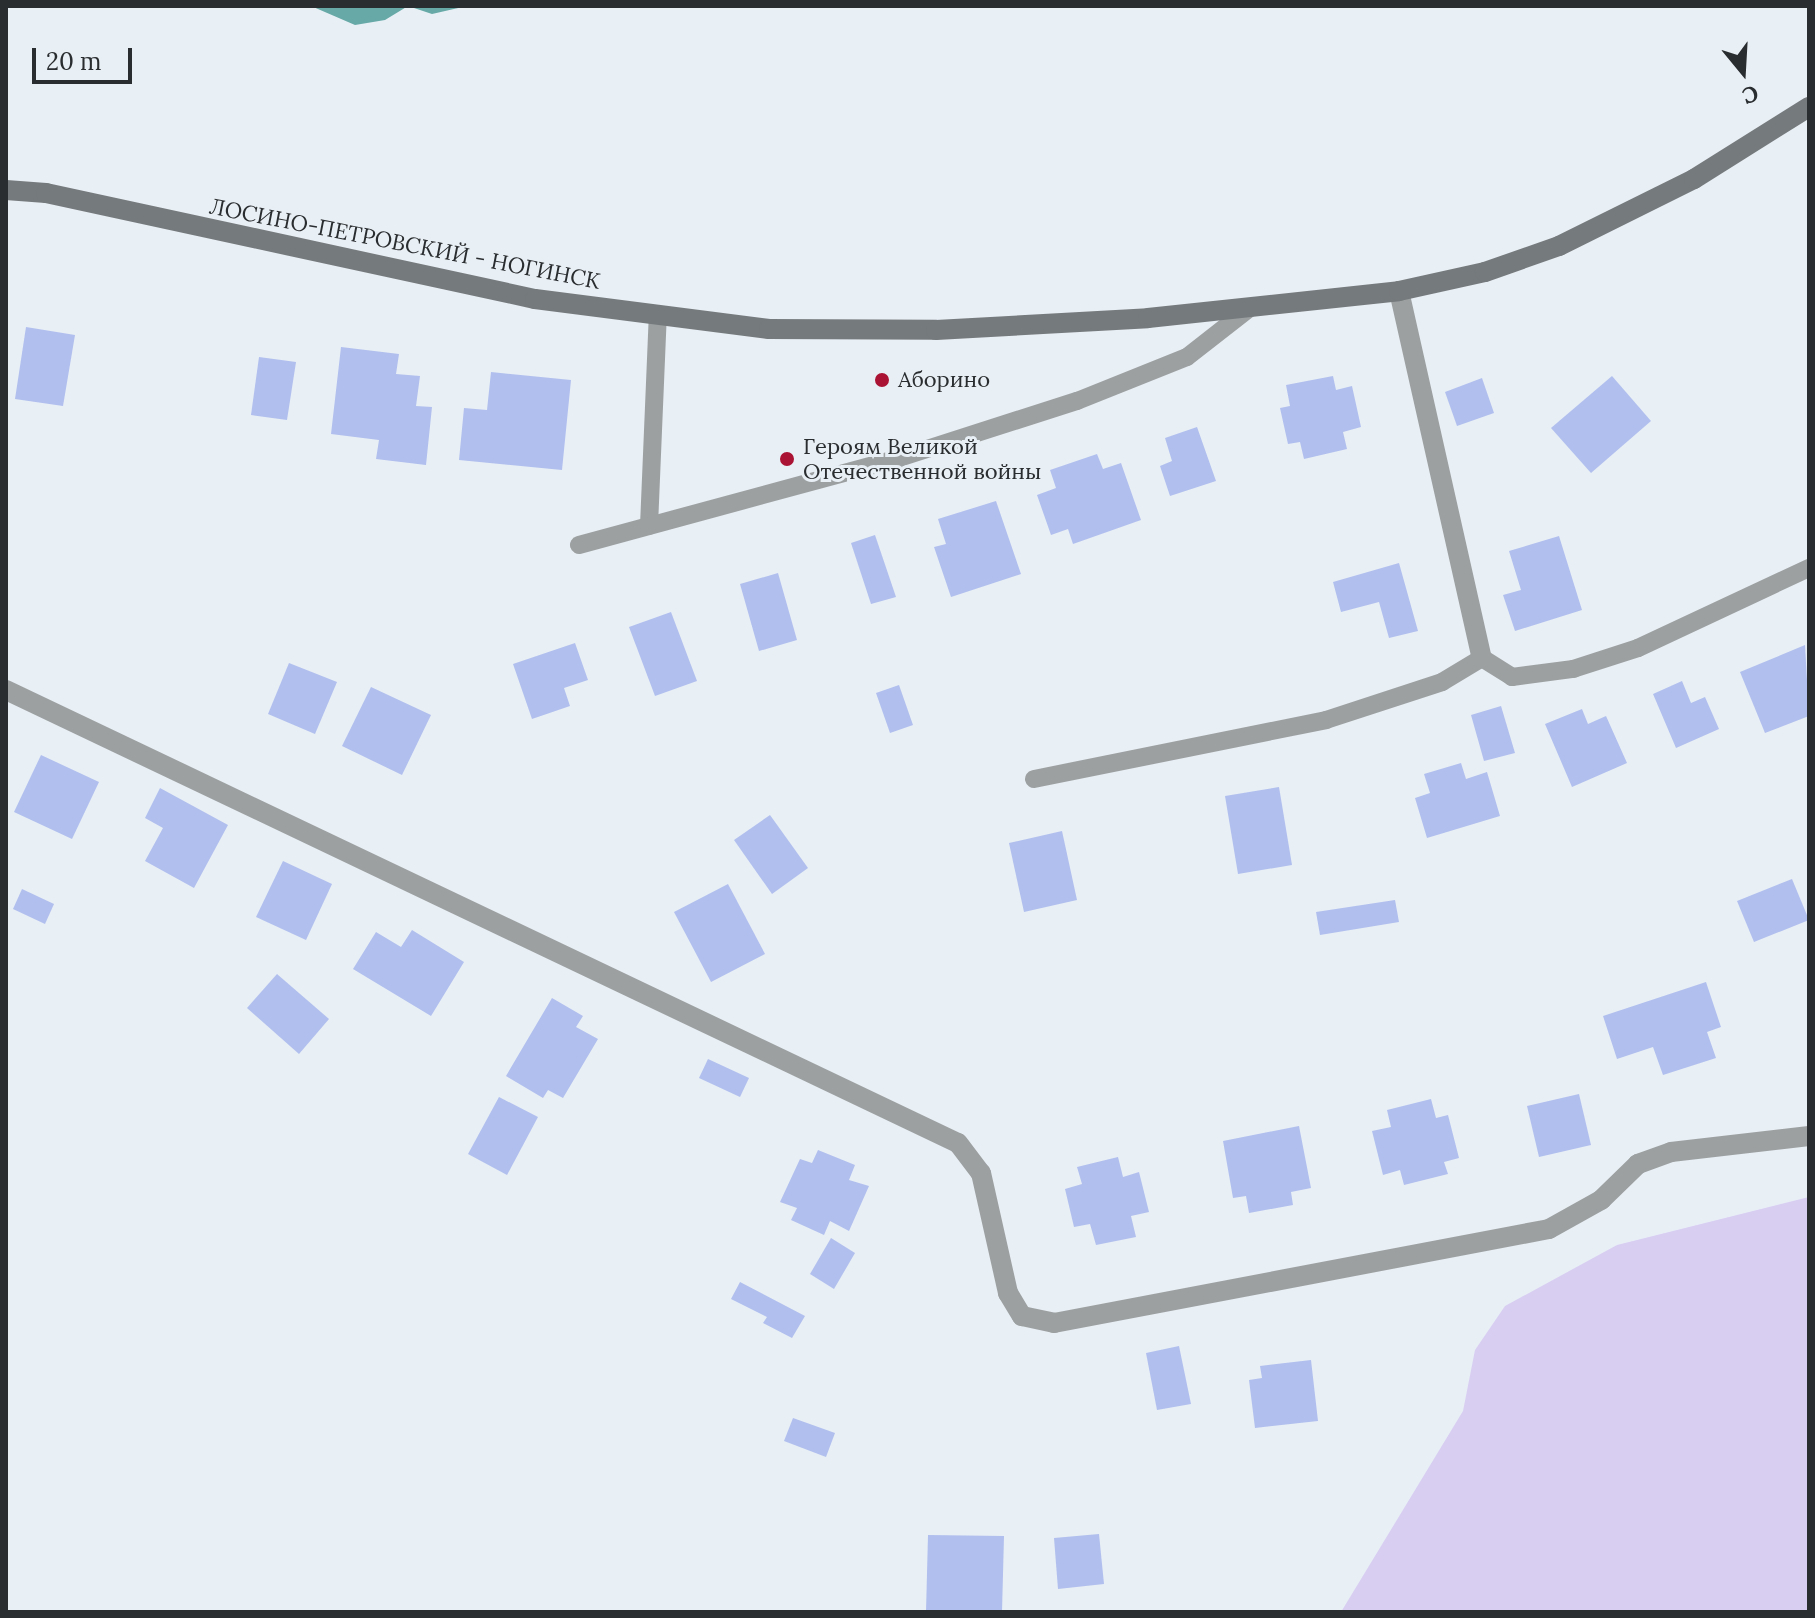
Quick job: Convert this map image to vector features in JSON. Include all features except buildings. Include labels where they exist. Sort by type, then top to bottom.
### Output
[{"type":"main road","name":"ЛОСИНО-ПЕТРОВСКИЙ - НОГИНСК","points":[[6,190],[46,193],[535,299],[769,329],[936,330],[1251,307],[1399,291],[1485,272],[1559,246],[1694,179],[1809,107]]},
{"type":"street","points":[[1399,291],[1482,658]]},
{"type":"street","points":[[6,690],[958,1143],[981,1173],[1008,1293],[1022,1316],[1054,1323],[1549,1229],[1601,1200],[1638,1164],[1671,1152],[1809,1136]]},
{"type":"lane","points":[[579,545],[899,458],[1077,401],[1187,357],[1251,307]]},
{"type":"lane","points":[[649,526],[658,315]]},
{"type":"lane","points":[[1034,779],[1326,720],[1442,682],[1482,658],[1512,677],[1573,669],[1638,648],[1809,568]]},
{"type":"shaded area","points":[[311,6],[408,6],[385,20],[355,25]]},
{"type":"shaded area","points":[[408,6],[467,6],[432,14]]},
{"type":"shaded area","points":[[1809,1197],[1809,1612],[1341,1612],[1463,1411],[1475,1350],[1505,1306],[1617,1245]]},
{"type":"place","name":"Аборино","points":[[882,380]]},
{"type":"place","name":"Героям Великой Отечественной войны","points":[[787,459]]}]
